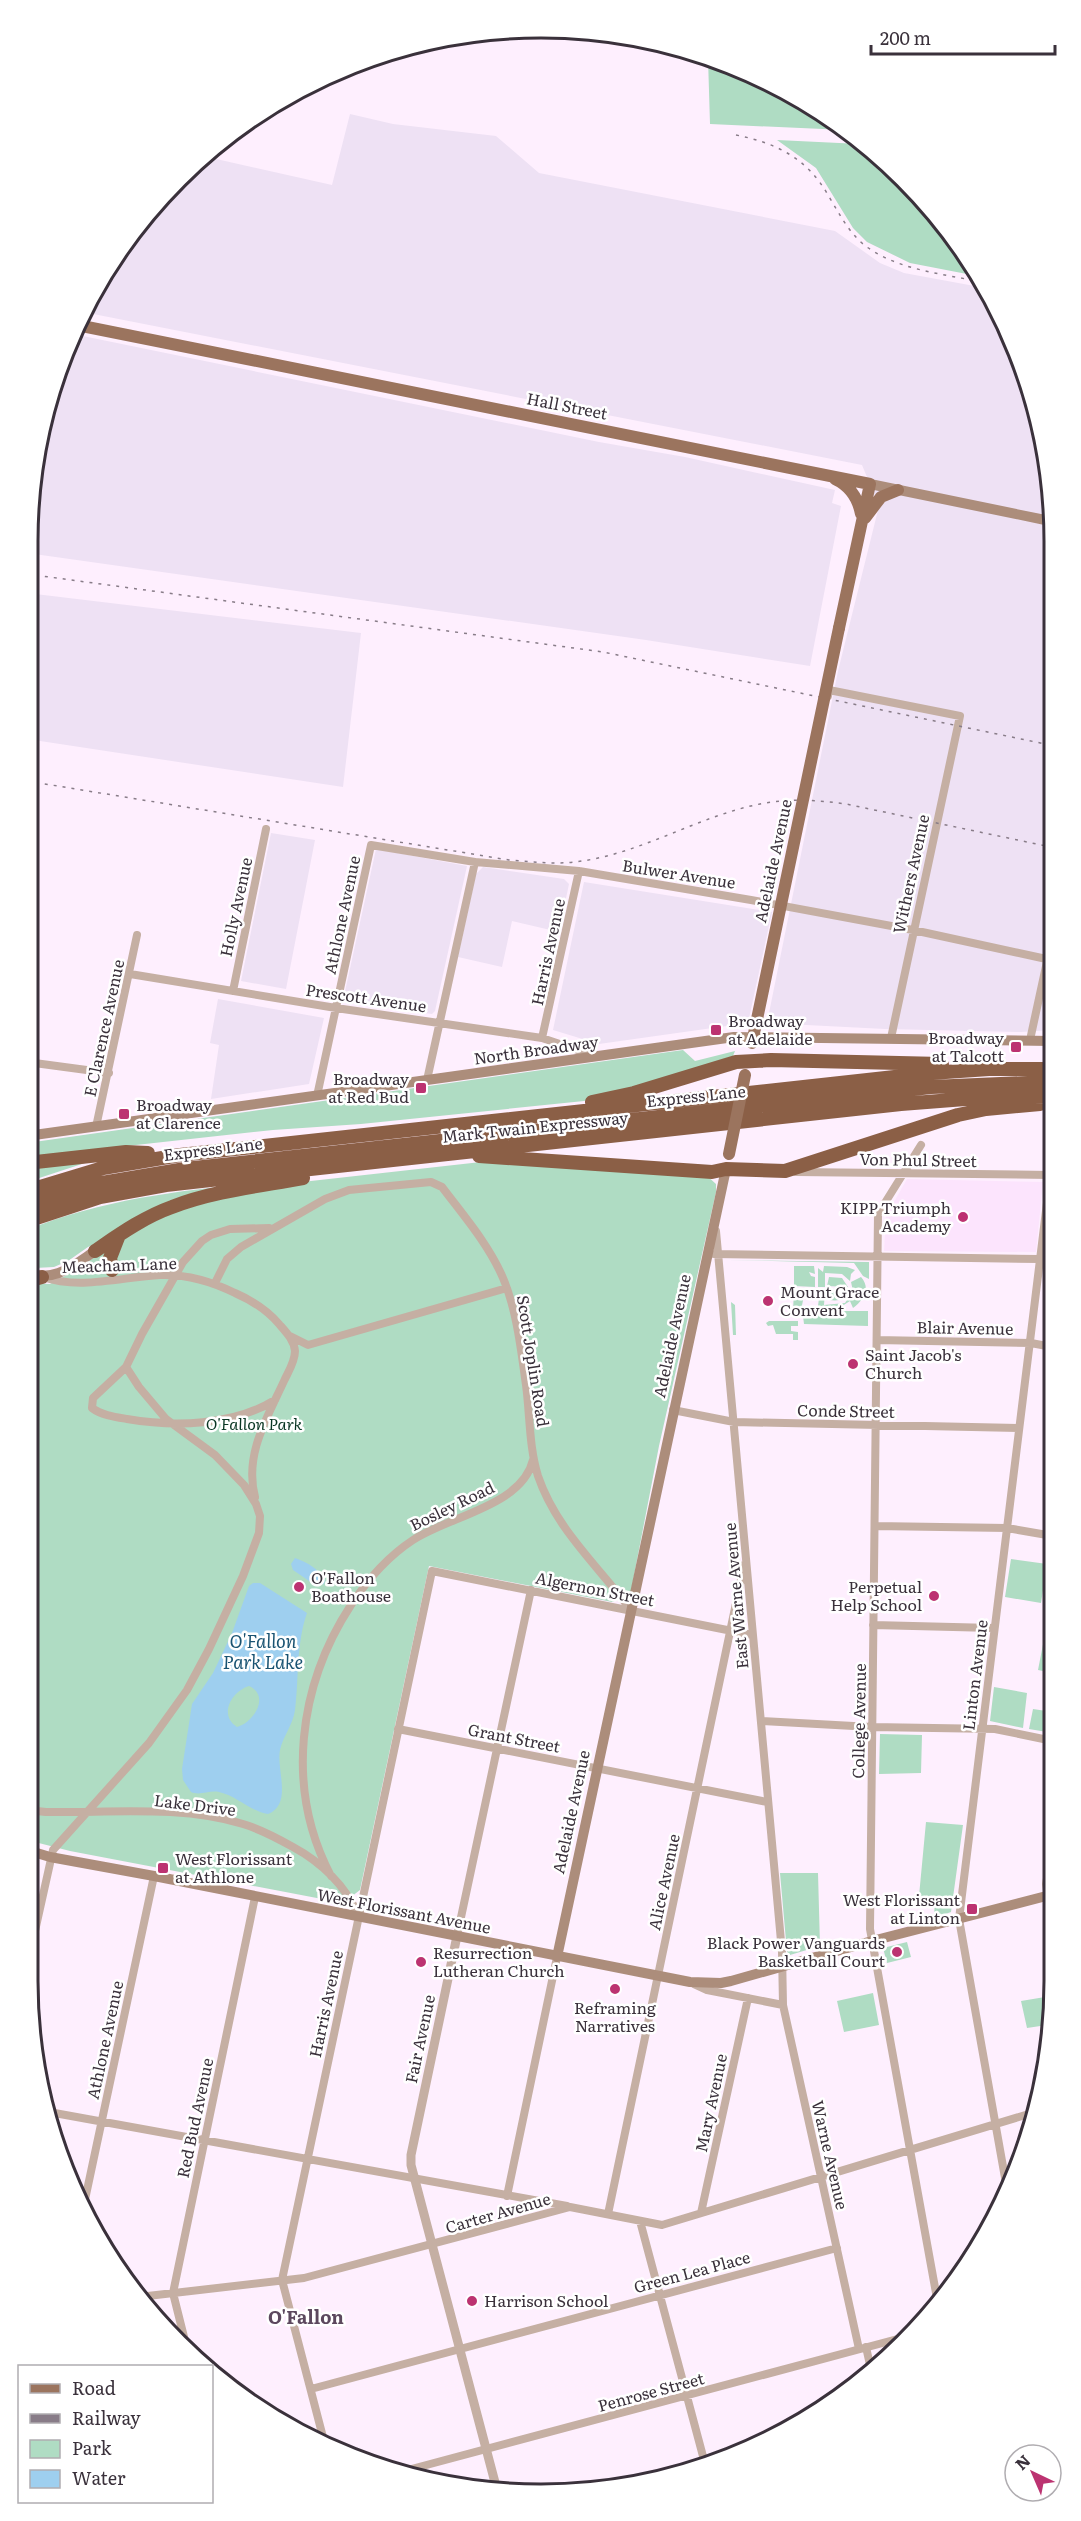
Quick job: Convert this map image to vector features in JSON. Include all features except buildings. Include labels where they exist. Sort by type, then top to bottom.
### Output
[{"type":"highway","points":[[754,1039],[771,1060]]},
{"type":"highway","points":[[542,1115],[634,1093],[736,1062],[746,1068],[771,1060],[942,1064],[988,1069]]},
{"type":"highway","name":"Mark Twain Expressway","points":[[38,1187],[92,1170],[180,1155],[896,1076],[988,1069],[1044,1069]]},
{"type":"highway","name":"Express Lane","points":[[38,1202],[74,1189],[117,1179],[196,1167],[931,1087],[1044,1082]]},
{"type":"highway","name":"Mark Twain Expressway","points":[[38,1217],[79,1203],[144,1188],[945,1100],[1044,1096]]},
{"type":"highway","points":[[452,1153],[712,1172],[726,1169],[785,1171],[958,1115],[986,1109],[1044,1104]]},
{"type":"highway","points":[[38,1162],[126,1152],[180,1155]]},
{"type":"highway","points":[[95,1251],[154,1214],[183,1203],[364,1163]]},
{"type":"highway","points":[[117,1275],[110,1258],[120,1234]]},
{"type":"highway","points":[[38,1278],[42,1277]]},
{"type":"main road","name":"Hall Street","points":[[85,327],[1043,520]]},
{"type":"main road","points":[[829,476],[840,480],[854,493],[859,502],[862,521]]},
{"type":"main road","name":"Adelaide Avenue","points":[[557,1957],[673,1410],[713,1254],[715,1224],[746,1068],[754,1039],[870,484]]},
{"type":"main road","points":[[862,521],[881,497],[898,490]]},
{"type":"main road","name":"North Broadway","points":[[38,1134],[596,1057],[754,1039],[1044,1041]]},
{"type":"main road","points":[[38,1276],[42,1277],[62,1272],[95,1251]]},
{"type":"main road","name":"West Florissant Avenue","points":[[38,1853],[690,1982],[721,1983],[1044,1897]]},
{"type":"street","name":"Adelaide Avenue","points":[[754,1039],[829,690]]},
{"type":"street","name":"Withers Avenue","points":[[829,690],[960,716],[891,1038]]},
{"type":"street","name":"Holly Avenue","points":[[233,991],[266,828]]},
{"type":"street","name":"Bulwer Avenue","points":[[370,845],[475,862],[579,871],[913,930],[1044,959]]},
{"type":"street","name":"Athlone Avenue","points":[[317,1096],[370,845]]},
{"type":"street","points":[[427,1080],[475,862]]},
{"type":"street","name":"Harris Avenue","points":[[542,1038],[579,871]]},
{"type":"street","name":"E Clarence Avenue","points":[[96,1126],[137,935]]},
{"type":"street","name":"Prescott Avenue","points":[[130,974],[336,1008],[542,1038],[596,1057]]},
{"type":"street","points":[[1030,1040],[1044,981]]},
{"type":"street","points":[[38,1063],[109,1073]]},
{"type":"street","name":"College Avenue","points":[[921,1145],[878,1214],[872,1941],[936,2292]]},
{"type":"street","name":"Von Phul Street","points":[[785,1171],[1044,1175]]},
{"type":"street","name":"Scott Joplin Road","points":[[215,1283],[222,1268],[233,1254],[273,1228],[338,1193],[369,1188],[436,1183],[442,1187],[484,1244],[507,1288],[526,1387],[537,1474],[557,1519],[631,1610]]},
{"type":"street","name":"Linton Avenue","points":[[1004,2174],[959,1919],[1044,1221]]},
{"type":"street","points":[[273,1228],[230,1229],[211,1235],[191,1252],[175,1275],[126,1366],[93,1398],[91,1404],[97,1412],[117,1417],[182,1423],[223,1419],[248,1412],[275,1400]]},
{"type":"street","points":[[95,1251],[117,1275]]},
{"type":"street","points":[[713,1254],[1039,1259]]},
{"type":"street","name":"East Warne Avenue","points":[[713,1254],[734,1422],[781,1966]]},
{"type":"street","name":"Meacham Lane","points":[[42,1277],[54,1281],[117,1275],[175,1275],[215,1283],[262,1309],[289,1335],[308,1345]]},
{"type":"street","points":[[38,1914],[50,1857],[58,1843],[149,1743],[172,1713],[196,1675],[256,1544],[261,1524],[251,1484],[252,1461],[257,1440],[294,1360],[301,1350],[308,1345],[507,1288]]},
{"type":"street","points":[[289,1335],[295,1350],[294,1360]]},
{"type":"street","name":"Blair Avenue","points":[[876,1340],[1030,1343],[1044,1346]]},
{"type":"street","points":[[126,1366],[139,1387],[169,1422],[227,1467],[244,1485],[256,1504]]},
{"type":"street","name":"Conde Street","points":[[673,1410],[734,1422],[1019,1428]]},
{"type":"street","name":"Bosley Road","points":[[332,1876],[322,1859],[309,1816],[302,1763],[307,1705],[332,1635],[362,1588],[391,1556],[431,1528],[483,1508],[509,1493],[527,1477],[534,1458]]},
{"type":"street","points":[[875,1526],[1007,1528],[1044,1534]]},
{"type":"street","name":"Alice Avenue","points":[[608,2214],[746,1555]]},
{"type":"street","name":"Harris Avenue","points":[[322,2434],[282,2280],[432,1571]]},
{"type":"street","name":"Algernon Street","points":[[432,1571],[752,1635]]},
{"type":"street","name":"Fair Avenue","points":[[495,2481],[411,2155],[531,1590]]},
{"type":"street","points":[[873,1625],[993,1628]]},
{"type":"street","points":[[761,1721],[872,1727],[982,1728],[1044,1739]]},
{"type":"street","name":"Grant Street","points":[[398,1729],[767,1802]]},
{"type":"street","name":"Lake Drive","points":[[38,1810],[175,1814],[243,1824],[301,1851],[332,1876],[348,1895],[359,1917]]},
{"type":"street","name":"Athlone Avenue","points":[[86,2196],[154,1876]]},
{"type":"street","name":"Red Bud Avenue","points":[[183,2334],[173,2293],[255,1897]]},
{"type":"street","name":"Adelaide Avenue","points":[[507,2196],[557,1957]]},
{"type":"street","name":"Warne Avenue","points":[[781,1966],[783,2005],[821,2177],[862,2348],[869,2362]]},
{"type":"street","points":[[690,1982],[707,1990],[783,2005]]},
{"type":"street","name":"Mary Avenue","points":[[701,2213],[748,1998]]},
{"type":"street","points":[[56,2113],[570,2207]]},
{"type":"street","name":"Carter Avenue","points":[[148,2296],[313,2276],[570,2207],[662,2225],[1025,2115]]},
{"type":"street","points":[[640,2221],[703,2457]]},
{"type":"street","name":"Green Lea Place","points":[[311,2389],[460,2347],[837,2248]]},
{"type":"street","name":"Penrose Street","points":[[416,2468],[892,2340]]},
{"type":"shaded area","points":[[350,114],[393,124],[496,136],[539,173],[835,231],[880,263],[904,273],[974,286],[992,318],[1017,379],[1034,442],[1039,475],[1044,540],[1044,1030],[885,1029],[767,1023],[838,671],[879,506],[862,465],[91,314],[122,261],[141,234],[162,209],[213,158],[332,185]]},
{"type":"shaded area","points":[[81,336],[599,442],[685,457],[835,490],[832,503],[841,506],[810,666],[646,640],[38,555],[39,508],[47,442],[64,379]]},
{"type":"shaded area","points":[[38,594],[361,633],[343,787],[38,741]]},
{"type":"shaded area","points":[[271,833],[315,840],[286,989],[241,981]]},
{"type":"shaded area","points":[[376,849],[467,866],[435,1011],[432,1014],[348,1002],[344,996]]},
{"type":"shaded area","points":[[483,867],[564,879],[569,884],[559,932],[512,921],[502,967],[458,957],[476,874]]},
{"type":"shaded area","points":[[584,882],[772,912],[748,1023],[599,1044],[553,1030]]},
{"type":"shaded area","points":[[218,999],[324,1018],[309,1084],[211,1099],[219,1045],[210,1043]]},
{"type":"shaded area","name":"KIPP Triumph Academy","points":[[907,1179],[1043,1182],[1036,1252],[884,1251],[886,1216]]},
{"type":"green space","points":[[708,66],[763,89],[830,129],[710,124]]},
{"type":"green space","points":[[777,140],[850,144],[919,209],[940,234],[967,274],[910,263],[867,242],[853,228],[816,168]]},
{"type":"green space","points":[[683,1050],[695,1061],[735,1051],[733,1056],[617,1094],[584,1101],[361,1124],[273,1130],[38,1156],[38,1141]]},
{"type":"green space","name":"O'Fallon Park","points":[[481,1162],[705,1174],[716,1184],[659,1446],[631,1591],[626,1597],[612,1602],[429,1566],[360,1890],[343,1903],[70,1851],[38,1843],[38,1283],[50,1284],[134,1231],[187,1206],[293,1183]]},
{"type":"green space","points":[[85,1163],[38,1178],[38,1166]]},
{"type":"green space","points":[[269,1182],[215,1191],[88,1247],[68,1261],[54,1267],[38,1268],[38,1226],[116,1203],[206,1188]]},
{"type":"green space","points":[[727,1260],[869,1262],[869,1279],[863,1276],[854,1263]]},
{"type":"green space","points":[[794,1266],[814,1266],[815,1274],[809,1272],[815,1277],[815,1287],[794,1286]]},
{"type":"green space","points":[[824,1266],[847,1267],[855,1270],[851,1274],[850,1281],[842,1274],[825,1273],[825,1287],[818,1287],[818,1268],[823,1272]]},
{"type":"green space","points":[[829,1277],[842,1278],[848,1287],[827,1286]]},
{"type":"green space","points":[[861,1277],[866,1285],[865,1294],[853,1308],[850,1301],[839,1308],[818,1306],[820,1290],[825,1290],[824,1305],[845,1303],[853,1291],[851,1282]]},
{"type":"green space","points":[[794,1290],[805,1291],[801,1310],[793,1311]]},
{"type":"green space","points":[[848,1291],[841,1300],[826,1298],[826,1292]]},
{"type":"green space","points":[[731,1302],[735,1305],[736,1335],[733,1335]]},
{"type":"green space","points":[[815,1311],[868,1311],[868,1326],[804,1324],[803,1316]]},
{"type":"green space","points":[[769,1321],[798,1321],[798,1326],[791,1326],[791,1331],[798,1332],[798,1340],[793,1340],[793,1334],[776,1334],[773,1325],[768,1326],[766,1323]]},
{"type":"green space","points":[[1011,1559],[1044,1564],[1041,1603],[1005,1597]]},
{"type":"green space","points":[[1044,1639],[1044,1671],[1038,1670]]},
{"type":"green space","points":[[994,1687],[1027,1693],[1023,1728],[990,1721]]},
{"type":"green space","points":[[1033,1709],[1044,1711],[1044,1732],[1029,1729]]},
{"type":"green space","points":[[880,1734],[922,1735],[921,1773],[879,1774]]},
{"type":"green space","points":[[926,1822],[963,1825],[951,1912],[934,1918],[935,1898],[919,1896]]},
{"type":"green space","points":[[780,1873],[818,1873],[820,1946],[790,1955],[787,1952]]},
{"type":"green space","name":"Black Power Vanguards Basketball Court","points":[[907,1942],[911,1957],[887,1963],[883,1948]]},
{"type":"green space","points":[[873,1993],[879,2025],[844,2032],[837,2001]]},
{"type":"green space","points":[[1043,1997],[1041,2026],[1027,2028],[1021,2001]]},
{"type":"water","points":[[295,1558],[308,1564],[323,1576],[324,1584],[315,1585],[293,1570],[291,1564]]},
{"type":"water","name":"O'Fallon Park Lake","points":[[253,1583],[260,1583],[307,1613],[299,1649],[295,1710],[280,1750],[282,1794],[276,1809],[268,1814],[219,1792],[191,1792],[183,1780],[182,1769],[192,1704],[213,1673],[232,1633],[249,1586]],"holes":[[[249,1686],[259,1696],[257,1709],[249,1720],[237,1727],[228,1716],[230,1704],[237,1693],[243,1689]]]},
{"type":"railway","points":[[736,135],[777,148],[800,162],[820,182],[852,233],[875,252],[902,265],[970,280]]},
{"type":"railway","points":[[38,575],[603,652],[1044,744]]},
{"type":"railway","points":[[38,783],[509,860],[537,862],[573,862],[605,856],[737,810],[792,800],[846,804],[1044,846]]},
{"type":"place","name":"Broadway at Adelaide","points":[[716,1030]]},
{"type":"place","name":"Broadway at Talcott","points":[[1016,1047]]},
{"type":"place","name":"Broadway at Red Bud","points":[[421,1088]]},
{"type":"place","name":"Broadway at Clarence","points":[[124,1114]]},
{"type":"place","name":"KIPP Triumph Academy","points":[[963,1217]]},
{"type":"place","name":"Mount Grace Convent","points":[[768,1301]]},
{"type":"place","name":"Saint Jacob's Church","points":[[853,1364]]},
{"type":"place","name":"O'Fallon Boathouse","points":[[299,1587]]},
{"type":"place","name":"Perpetual Help School","points":[[934,1596]]},
{"type":"place","name":"West Florissant at Athlone","points":[[163,1868]]},
{"type":"place","name":"West Florissant at Linton","points":[[972,1909]]},
{"type":"place","name":"Black Power Vanguards Basketball Court","points":[[897,1952]]},
{"type":"place","name":"Resurrection Lutheran Church","points":[[421,1962]]},
{"type":"place","name":"Reframing Narratives","points":[[615,1989]]},
{"type":"place","name":"Harrison School","points":[[472,2301]]},
{"type":"district","name":"O'Fallon","points":[[306,2318]]}]
